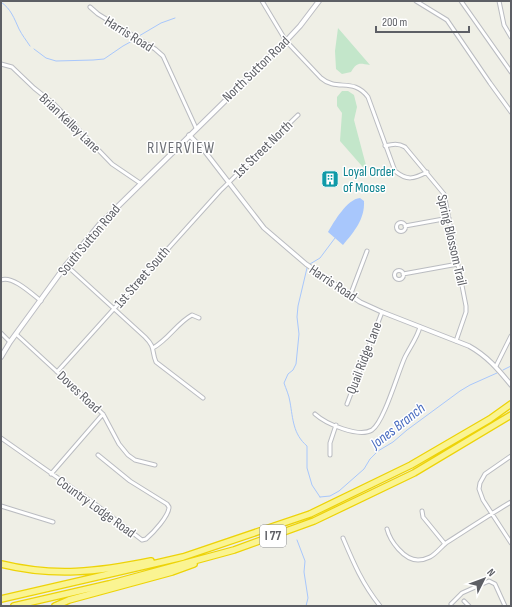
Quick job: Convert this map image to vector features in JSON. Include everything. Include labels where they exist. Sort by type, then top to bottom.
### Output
[{"type":"highway","name":"I 77","points":[[1,599],[183,557],[310,514],[411,465],[490,419],[511,404]]},
{"type":"highway","name":"I 77","points":[[14,606],[109,584],[234,550],[314,521],[414,473],[511,415]]},
{"type":"highway","points":[[55,606],[69,600],[172,572],[234,550]]},
{"type":"highway","points":[[1,564],[20,569],[54,572],[88,572],[183,557]]},
{"type":"main road","name":"North Sutton Road","points":[[189,135],[286,41],[315,9],[319,1]]},
{"type":"main road","name":"South Sutton Road","points":[[1,357],[10,342],[66,266],[99,225],[189,135]]},
{"type":"street","points":[[262,1],[286,41],[326,82],[358,87],[368,97],[395,171],[400,176],[413,178],[427,172]]},
{"type":"street","points":[[416,1],[448,20],[511,112]]},
{"type":"street","points":[[461,1],[511,72]]},
{"type":"street","points":[[499,1],[504,24],[511,37]]},
{"type":"street","name":"Harris Road","points":[[90,7],[98,14],[155,49],[163,56],[196,128]]},
{"type":"street","name":"Brian Kelley Lane","points":[[1,64],[12,67],[34,88],[54,104],[112,164],[140,183]]},
{"type":"street","name":"1st Street North","points":[[228,183],[298,115]]},
{"type":"street","name":"Harris Road","points":[[189,135],[203,149],[264,228],[306,264],[350,296],[382,312],[456,340],[480,352],[496,366],[511,385]]},
{"type":"street","name":"Spring Blossom Trail","points":[[385,146],[400,144],[405,147],[444,194],[466,312],[456,340]]},
{"type":"street","name":"1st Street South","points":[[57,372],[228,183]]},
{"type":"street","points":[[405,226],[449,218]]},
{"type":"street","points":[[350,296],[367,252]]},
{"type":"street","points":[[403,274],[458,264]]},
{"type":"street","points":[[66,266],[146,337],[151,343],[156,362],[203,398]]},
{"type":"street","points":[[1,280],[3,278],[9,279],[41,301]]},
{"type":"street","name":"Quail Ridge Lane","points":[[347,404],[382,312]]},
{"type":"street","points":[[153,348],[166,338],[186,318],[192,315],[200,318]]},
{"type":"street","points":[[316,414],[322,420],[354,432],[361,433],[373,429],[378,424],[405,357],[420,327]]},
{"type":"street","points":[[1,333],[10,342]]},
{"type":"street","name":"Doves Road","points":[[16,334],[103,414],[119,444],[128,455],[135,460],[155,465]]},
{"type":"street","points":[[496,366],[511,336]]},
{"type":"street","points":[[51,474],[103,414]]},
{"type":"street","points":[[330,455],[330,443],[336,425]]},
{"type":"street","name":"Country Lodge Road","points":[[1,438],[95,504],[142,540],[146,539],[165,517],[169,511],[169,507],[167,504],[130,481],[98,455]]},
{"type":"street","points":[[511,456],[485,474],[480,483],[481,494],[511,543]]},
{"type":"street","points":[[387,529],[393,542],[405,555],[417,560],[430,556],[445,544],[511,502]]},
{"type":"street","points":[[1,506],[53,522]]},
{"type":"street","points":[[422,511],[423,517],[445,544]]},
{"type":"street","points":[[343,538],[357,571],[366,587],[380,606]]},
{"type":"street","points":[[451,604],[462,593],[489,581],[495,584],[505,606]]},
{"type":"street","points":[[464,601],[469,606]]},
{"type":"green space","points":[[338,28],[370,65],[359,64],[355,66],[351,72],[342,74],[336,69],[335,51]]},
{"type":"green space","points":[[342,91],[348,91],[354,95],[357,107],[354,120],[368,173],[340,141],[342,113],[337,106],[337,97]]},
{"type":"water","points":[[360,198],[364,201],[363,214],[355,230],[343,245],[328,232],[337,217],[350,202]]},
{"type":"waterway","points":[[1,2],[14,17],[20,31],[30,46]]},
{"type":"waterway","points":[[139,36],[161,23],[175,18]]},
{"type":"waterway","points":[[34,49],[46,58],[56,61],[93,60],[104,59],[134,40]]},
{"type":"waterway","points":[[310,264],[320,258],[335,238]]},
{"type":"waterway","points":[[307,268],[298,306],[297,317],[299,334],[296,364],[293,370],[288,374],[284,383],[289,397],[296,431],[307,446],[307,468],[312,485],[320,497]]},
{"type":"waterway","name":"Jones Branch","points":[[503,370],[511,366]]},
{"type":"waterway","name":"Jones Branch","points":[[320,497],[330,496],[339,491],[364,469],[370,459],[378,451],[393,442],[460,391],[497,373]]},
{"type":"waterway","name":"Jones Branch","points":[[297,540],[305,561],[304,572],[308,598],[306,606]]},
{"type":"place","name":"Loyal Order of Moose","points":[[330,179]]},
{"type":"district","name":"RIVERVIEW","points":[[181,148]]}]
